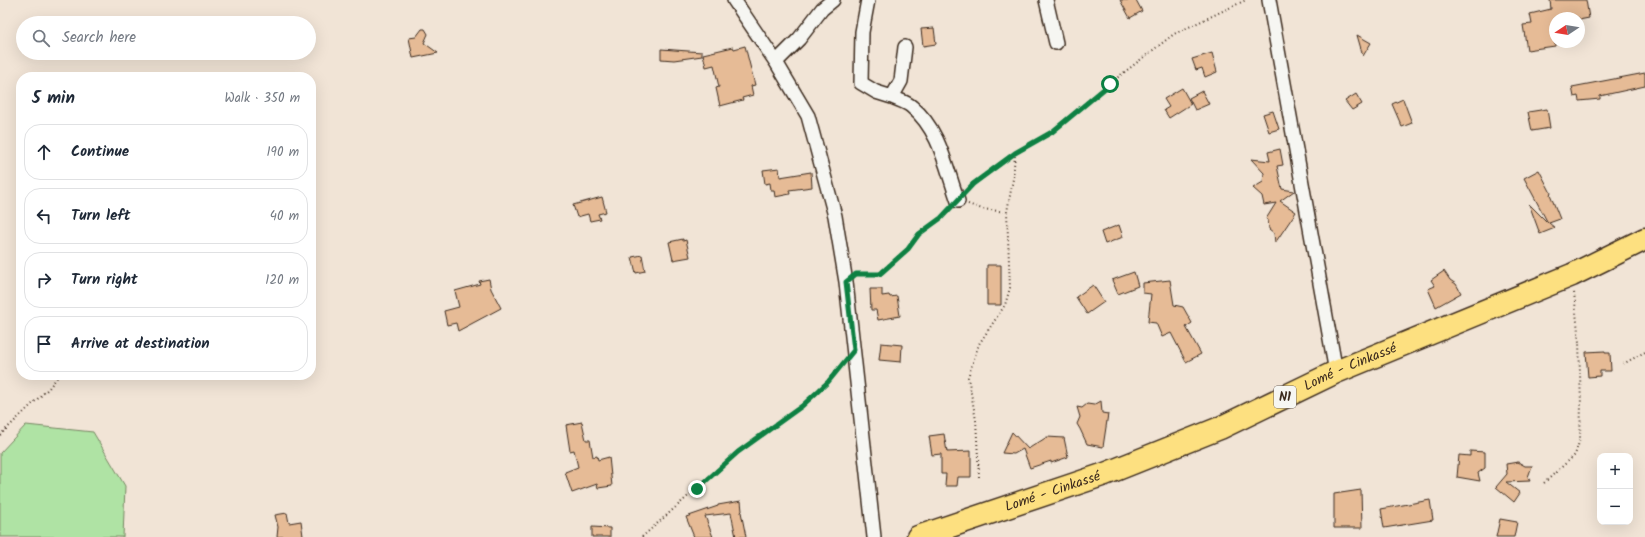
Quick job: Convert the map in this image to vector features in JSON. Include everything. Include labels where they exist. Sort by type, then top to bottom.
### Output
[{"type":"highway","name":"Lomé - Cinkassé","points":[[918,537],[1105,474],[1164,451],[1220,428],[1336,372],[1572,275],[1645,239]]},
{"type":"street","points":[[734,0],[776,62],[808,116],[836,216],[846,282],[874,537]]},
{"type":"street","points":[[776,62],[799,39],[822,9],[833,0]]},
{"type":"street","points":[[868,0],[862,32],[861,83],[876,92],[892,97],[911,106],[922,117],[941,148],[958,201]]},
{"type":"street","points":[[1046,0],[1056,43]]},
{"type":"street","points":[[1269,0],[1336,372]]},
{"type":"street","points":[[892,97],[901,81],[905,47]]},
{"type":"path","points":[[846,282],[856,274],[880,274],[908,249],[919,234],[941,218],[973,184],[1015,153],[1052,132],[1174,34],[1246,0]]},
{"type":"path","points":[[979,477],[976,420],[968,377],[979,344],[1006,305],[1010,288],[1007,212],[1013,179],[1015,153]]},
{"type":"path","points":[[958,201],[982,209],[1007,212]]},
{"type":"path","points":[[1544,483],[1575,455],[1580,439],[1582,405],[1579,342],[1572,275]]},
{"type":"path","points":[[642,537],[738,452],[802,406],[828,382],[854,350]]},
{"type":"path","points":[[1623,364],[1645,352]]},
{"type":"path","points":[[0,435],[49,388],[55,380]]},
{"type":"green space","points":[[26,425],[93,432],[125,486],[123,537],[0,537],[0,453]]},
{"type":"building","points":[[1120,0],[1136,0],[1142,11],[1130,18]]},
{"type":"building","points":[[1550,0],[1586,0],[1589,18],[1585,19],[1585,12],[1549,12],[1549,47],[1527,50],[1523,25],[1532,24],[1530,14],[1551,9]]},
{"type":"building","points":[[934,28],[936,44],[923,46],[921,29]]},
{"type":"building","points":[[422,29],[425,29],[428,34],[424,43],[438,53],[413,58],[409,38],[416,37]]},
{"type":"building","points":[[1357,35],[1371,43],[1363,56]]},
{"type":"building","points":[[745,46],[755,85],[751,86],[753,95],[742,98],[743,100],[720,106],[716,88],[719,87],[714,65],[706,67],[703,54],[733,47],[734,49]]},
{"type":"building","points":[[661,49],[702,52],[702,56],[674,60],[661,59]]},
{"type":"building","points":[[1212,53],[1217,72],[1205,77],[1202,68],[1196,70],[1192,59]]},
{"type":"building","points":[[1645,73],[1645,86],[1600,96],[1600,99],[1579,101],[1578,96],[1574,97],[1572,87]]},
{"type":"building","points":[[1182,88],[1191,104],[1169,118],[1164,110],[1169,107],[1164,99]]},
{"type":"building","points":[[1202,91],[1209,104],[1195,110],[1189,98]]},
{"type":"building","points":[[1356,94],[1362,104],[1352,110],[1345,101]]},
{"type":"building","points":[[1403,99],[1412,123],[1402,127],[1392,104]]},
{"type":"building","points":[[1547,109],[1550,128],[1532,131],[1528,112]]},
{"type":"building","points":[[1273,111],[1279,129],[1269,132],[1263,114]]},
{"type":"building","points":[[1280,149],[1283,165],[1277,166],[1282,189],[1294,191],[1280,201],[1296,212],[1275,243],[1274,233],[1269,229],[1268,220],[1266,219],[1276,203],[1264,205],[1262,196],[1253,188],[1263,182],[1264,173],[1251,159],[1270,161],[1268,152]]},
{"type":"building","points":[[779,168],[780,177],[811,172],[812,187],[789,190],[790,194],[775,197],[774,190],[771,190],[770,183],[765,184],[763,170]]},
{"type":"building","points":[[1539,170],[1551,193],[1550,194],[1560,219],[1549,223],[1555,228],[1540,234],[1529,204],[1548,223],[1524,178]]},
{"type":"building","points":[[602,197],[606,212],[598,214],[600,219],[590,221],[588,214],[577,217],[573,205]]},
{"type":"building","points":[[1119,225],[1123,237],[1105,244],[1101,232]]},
{"type":"building","points":[[683,239],[683,241],[686,240],[690,257],[673,260],[669,242]]},
{"type":"building","points":[[642,255],[645,271],[636,273],[632,257]]},
{"type":"building","points":[[987,265],[1001,265],[1001,305],[987,305]]},
{"type":"building","points":[[1444,271],[1450,280],[1456,284],[1461,293],[1436,307],[1428,289],[1435,286],[1431,280]]},
{"type":"building","points":[[1134,272],[1138,286],[1118,294],[1112,280]]},
{"type":"building","points":[[489,279],[491,289],[501,308],[458,331],[456,323],[447,325],[444,311],[459,307],[455,291],[480,284],[479,281]]},
{"type":"building","points":[[1170,280],[1174,305],[1183,307],[1192,323],[1186,327],[1201,354],[1186,362],[1171,333],[1162,337],[1156,323],[1148,322],[1151,294],[1143,293],[1143,283]]},
{"type":"building","points":[[1093,285],[1104,302],[1087,314],[1076,297]]},
{"type":"building","points":[[870,289],[882,289],[882,296],[897,296],[900,316],[878,320],[876,310],[871,310]]},
{"type":"building","points":[[881,343],[902,345],[901,362],[879,360]]},
{"type":"building","points":[[1605,351],[1605,353],[1610,353],[1611,371],[1600,371],[1600,376],[1588,377],[1586,352]]},
{"type":"building","points":[[1101,401],[1102,413],[1108,414],[1103,447],[1087,444],[1077,424],[1080,417],[1077,407],[1082,408],[1087,404],[1094,405]]},
{"type":"building","points":[[582,422],[586,440],[590,440],[593,457],[597,456],[598,460],[609,457],[612,486],[598,488],[597,484],[572,493],[565,472],[578,467],[574,450],[570,451],[566,425]]},
{"type":"building","points":[[1012,432],[1028,449],[1047,437],[1064,438],[1068,457],[1030,468],[1023,449],[1014,454],[1002,453]]},
{"type":"building","points":[[944,434],[947,452],[971,451],[971,477],[958,477],[957,486],[945,486],[946,474],[941,474],[941,454],[932,455],[929,436]]},
{"type":"building","points":[[1470,451],[1485,452],[1485,468],[1478,473],[1480,481],[1457,477],[1459,455],[1470,456]]},
{"type":"building","points":[[1518,462],[1525,466],[1532,466],[1528,477],[1530,481],[1506,482],[1520,493],[1514,502],[1496,487],[1507,474],[1506,464]]},
{"type":"building","points":[[1361,490],[1362,528],[1334,528],[1334,494]]},
{"type":"building","points":[[1430,500],[1433,520],[1384,528],[1381,509]]},
{"type":"building","points":[[741,501],[741,512],[746,537],[736,537],[731,513],[705,516],[713,537],[694,537],[686,517],[718,505]]},
{"type":"building","points":[[287,513],[289,523],[301,521],[303,536],[277,537],[278,527],[275,515]]},
{"type":"building","points":[[1500,519],[1517,522],[1514,537],[1496,537]]},
{"type":"building","points":[[592,527],[610,528],[610,537],[592,537]]},
{"type":"route","points":[[697,489],[738,452],[802,406],[828,382],[854,350],[846,282],[856,274],[880,274],[908,249],[919,234],[941,218],[973,184],[1015,153],[1052,132],[1110,84]]}]
